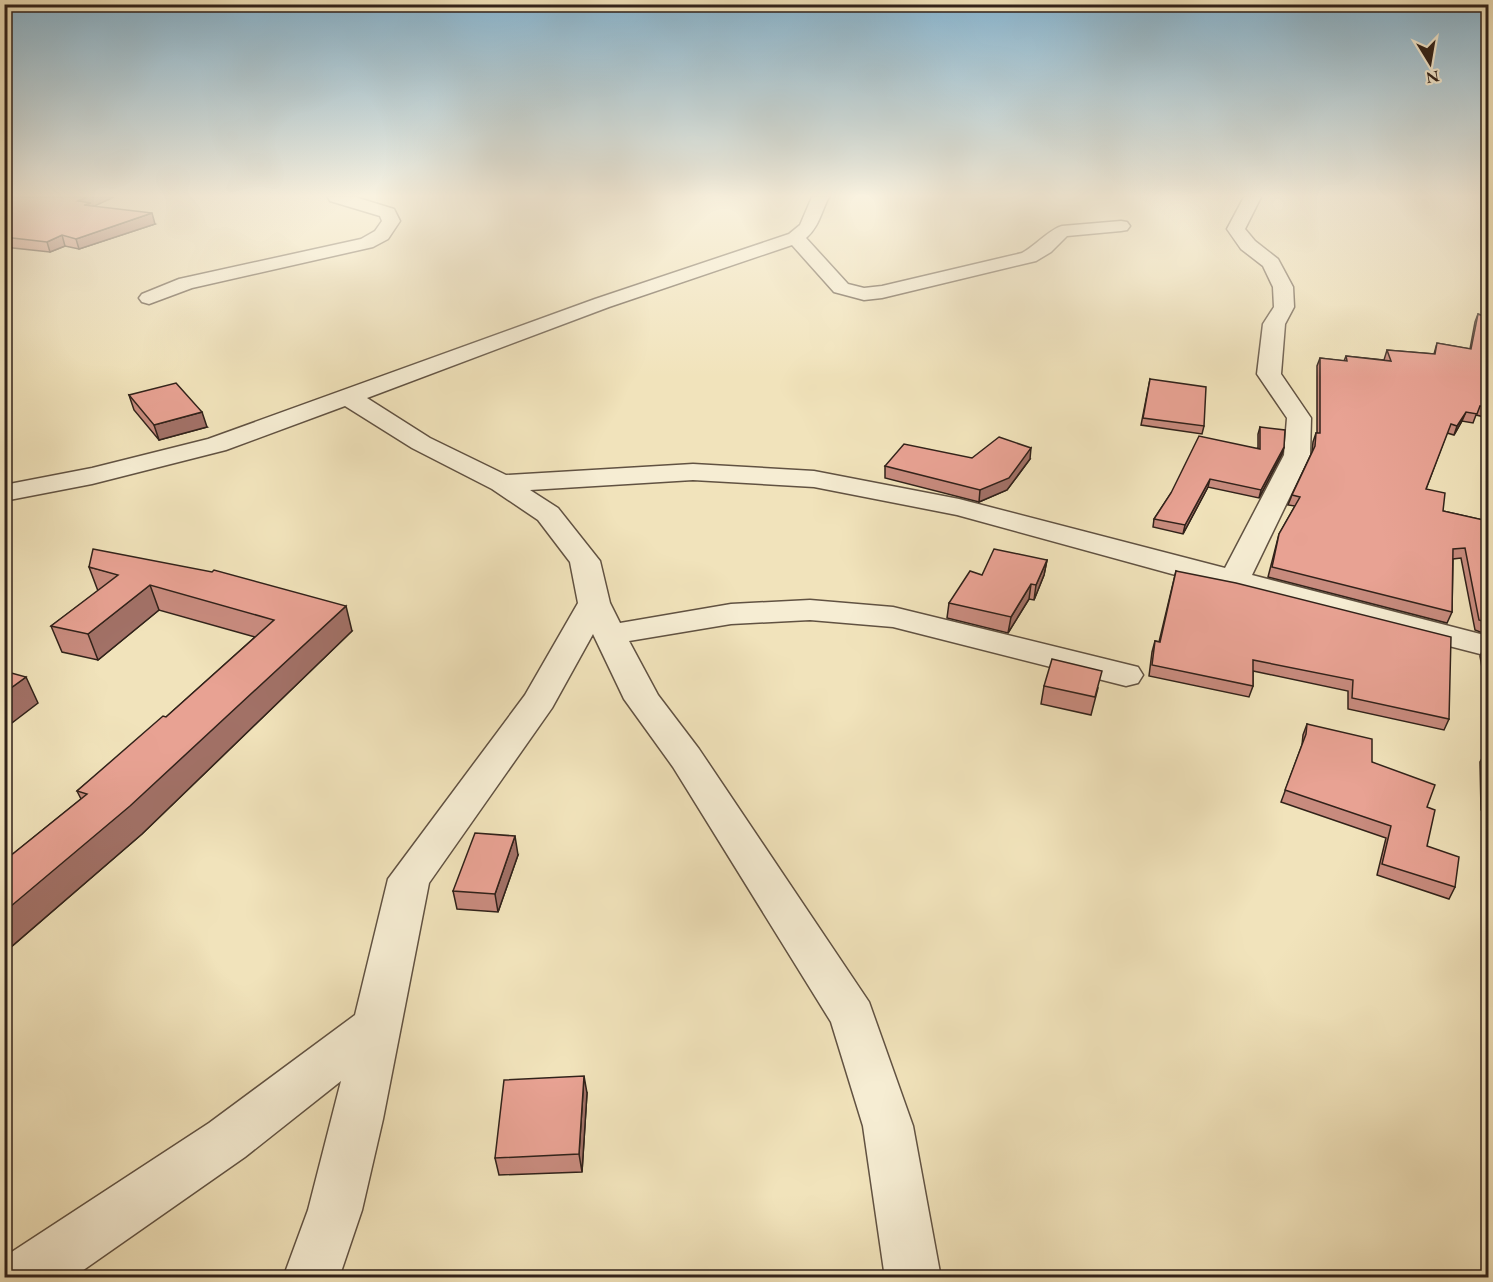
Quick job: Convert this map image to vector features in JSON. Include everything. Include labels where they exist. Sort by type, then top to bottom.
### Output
[{"type":"street","points":[[148,298],[186,283],[304,257]]},
{"type":"street","points":[[4,493],[92,476],[217,445],[602,303],[740,257]]},
{"type":"street","points":[[813,257],[841,288],[864,294],[882,292],[1029,257]]},
{"type":"street","points":[[1234,580],[1297,455],[1299,418],[1269,374],[1274,324],[1284,307],[1283,286],[1271,263],[1263,257]]},
{"type":"street","points":[[348,397],[420,443],[502,483],[548,514],[585,561],[602,619],[642,699],[686,758],[853,1016],[888,1126],[913,1278]]},
{"type":"street","points":[[502,483],[693,472],[814,479],[959,507],[1488,646]]},
{"type":"street","points":[[602,619],[810,610],[893,617],[1126,675]]},
{"type":"street","points":[[311,1278],[335,1210],[358,1119],[409,879],[602,619]]},
{"type":"street","points":[[23,1278],[227,1140],[376,1026]]},
{"type":"building","points":[[1478,314],[1488,318],[1488,408],[1480,406],[1477,414],[1466,412],[1457,426],[1451,424],[1426,489],[1445,493],[1443,511],[1488,521],[1488,623],[1479,620],[1465,548],[1453,549],[1452,612],[1272,567],[1279,534],[1300,497],[1292,495],[1315,446],[1316,433],[1320,433],[1320,358],[1347,361],[1346,356],[1391,361],[1387,350],[1435,354],[1437,343],[1471,349]]},
{"type":"building","points":[[1150,379],[1206,387],[1204,426],[1143,418]]},
{"type":"building","points":[[176,383],[202,412],[154,425],[129,395]]},
{"type":"building","points":[[1260,427],[1285,430],[1284,447],[1261,490],[1210,479],[1185,525],[1154,519],[1171,493],[1199,436],[1260,449]]},
{"type":"building","points":[[999,437],[1031,448],[1009,478],[980,490],[885,466],[904,444],[972,458]]},
{"type":"building","points":[[93,549],[212,572],[214,570],[346,606],[130,806],[4,912],[4,861],[87,794],[77,791],[163,716],[166,717],[274,620],[150,585],[88,634],[51,626],[118,575],[89,567]]},
{"type":"building","points":[[994,549],[1047,560],[1036,585],[1031,584],[1011,617],[949,603],[970,571],[982,575]]},
{"type":"building","points":[[1176,571],[1236,583],[1451,637],[1449,719],[1352,698],[1353,680],[1253,660],[1253,686],[1152,665],[1155,641],[1160,642]]},
{"type":"building","points":[[1485,645],[1488,646],[1488,665]]},
{"type":"building","points":[[1052,659],[1102,671],[1095,697],[1044,686]]},
{"type":"building","points":[[4,671],[26,677],[4,693]]},
{"type":"building","points":[[1307,724],[1372,739],[1372,762],[1435,785],[1427,807],[1435,810],[1427,846],[1459,857],[1455,887],[1382,864],[1391,826],[1285,790],[1306,734]]},
{"type":"building","points":[[1486,751],[1488,751],[1488,799],[1487,799]]},
{"type":"building","points":[[475,833],[515,836],[495,894],[453,891]]},
{"type":"building","points":[[584,1076],[579,1154],[495,1158],[504,1080]]}]
